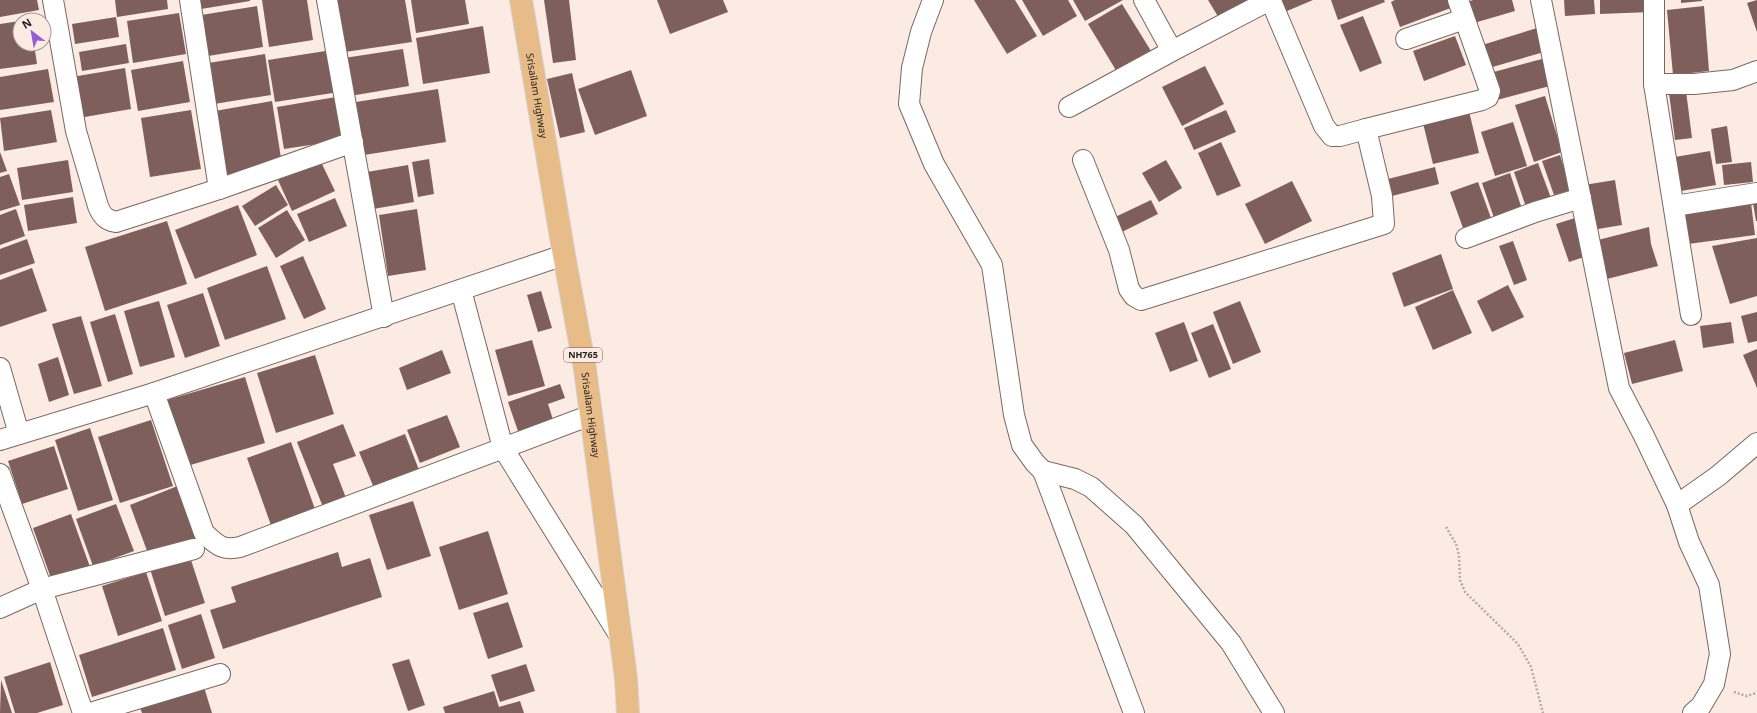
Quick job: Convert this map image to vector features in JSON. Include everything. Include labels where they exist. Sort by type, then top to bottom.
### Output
[{"type":"highway","name":"Srisailam Highway","points":[[521,0],[585,370],[621,638],[628,713]]},
{"type":"street","points":[[52,0],[76,132],[102,215],[110,221],[116,222],[219,189],[353,142]]},
{"type":"street","points":[[190,0],[219,189]]},
{"type":"street","points":[[327,0],[384,317]]},
{"type":"street","points":[[933,0],[921,32],[914,61],[909,104],[934,164],[992,265],[1014,415],[1022,445],[1043,471],[1134,713]]},
{"type":"street","points":[[1144,0],[1172,50]]},
{"type":"street","points":[[1069,108],[1172,50],[1271,0],[1324,126],[1332,136],[1340,136],[1366,128],[1482,100],[1488,97],[1490,91],[1458,0]]},
{"type":"street","points":[[1541,0],[1619,388],[1677,505],[1689,542],[1709,585],[1720,654],[1714,684],[1701,706],[1694,713]]},
{"type":"street","points":[[1654,0],[1654,84],[1691,316]]},
{"type":"street","points":[[1406,39],[1464,19]]},
{"type":"street","points":[[1654,84],[1694,84],[1733,80],[1757,71]]},
{"type":"street","points":[[1084,160],[1119,250],[1129,289],[1134,296],[1141,300],[1384,224],[1382,196],[1366,128]]},
{"type":"street","points":[[1674,206],[1757,193]]},
{"type":"street","points":[[1466,238],[1535,212],[1581,198]]},
{"type":"street","points":[[0,440],[154,393],[384,317],[564,255]]},
{"type":"street","points":[[461,290],[503,448],[621,638]]},
{"type":"street","points":[[0,368],[19,434]]},
{"type":"street","points":[[154,393],[204,533],[217,546],[229,549],[240,547],[591,415]]},
{"type":"street","points":[[1677,505],[1718,476],[1757,443]]},
{"type":"street","points":[[1043,471],[1075,479],[1091,487],[1134,525],[1231,643],[1274,713]]},
{"type":"street","points":[[0,474],[42,589],[83,713]]},
{"type":"street","points":[[0,608],[42,589],[194,549]]},
{"type":"street","points":[[90,713],[220,674]]},
{"type":"path","points":[[1446,527],[1456,544],[1459,555],[1460,580],[1465,592],[1518,644],[1530,667],[1543,713]]},
{"type":"building","points":[[0,0],[37,0],[39,10],[12,12],[12,15],[0,17]]},
{"type":"building","points":[[115,0],[167,0],[168,9],[117,17]]},
{"type":"building","points":[[200,0],[250,0],[250,1],[201,9]]},
{"type":"building","points":[[262,0],[307,0],[313,40],[269,47]]},
{"type":"building","points":[[337,0],[405,0],[412,42],[345,52]]},
{"type":"building","points":[[411,0],[465,0],[469,24],[416,33]]},
{"type":"building","points":[[544,0],[569,0],[576,60],[553,63]]},
{"type":"building","points":[[657,0],[723,0],[728,12],[670,34]]},
{"type":"building","points":[[974,0],[1015,0],[1037,36],[1007,54]]},
{"type":"building","points":[[1022,0],[1068,0],[1077,16],[1043,36]]},
{"type":"building","points":[[1073,0],[1123,0],[1085,21]]},
{"type":"building","points":[[1208,0],[1257,0],[1222,23]]},
{"type":"building","points":[[1274,0],[1313,0],[1280,14]]},
{"type":"building","points":[[1331,0],[1384,0],[1385,2],[1338,20]]},
{"type":"building","points":[[1395,0],[1453,0],[1456,6],[1400,27],[1391,2]]},
{"type":"building","points":[[1473,0],[1512,0],[1515,11],[1474,23],[1467,2]]},
{"type":"building","points":[[1564,0],[1594,0],[1595,14],[1565,16]]},
{"type":"building","points":[[1600,0],[1649,0],[1650,12],[1600,14]]},
{"type":"building","points":[[1681,0],[1702,0],[1702,1],[1681,3]]},
{"type":"building","points":[[1757,0],[1757,32],[1747,3]]},
{"type":"building","points":[[1122,4],[1151,51],[1117,72],[1088,24]]},
{"type":"building","points":[[257,6],[263,47],[208,56],[201,15]]},
{"type":"building","points":[[1704,6],[1709,71],[1673,75],[1667,10]]},
{"type":"building","points":[[179,13],[186,54],[133,63],[127,21]]},
{"type":"building","points":[[1363,16],[1382,63],[1360,72],[1340,25]]},
{"type":"building","points":[[116,17],[119,37],[75,44],[72,24]]},
{"type":"building","points":[[12,22],[12,52],[35,52],[37,64],[0,69],[0,24]]},
{"type":"building","points":[[483,26],[490,73],[423,84],[416,38]]},
{"type":"building","points":[[1537,28],[1544,52],[1489,68],[1482,45]]},
{"type":"building","points":[[1455,36],[1466,65],[1424,81],[1413,51]]},
{"type":"building","points":[[126,44],[129,63],[82,71],[79,52]]},
{"type":"building","points":[[403,49],[409,86],[350,96],[344,58]]},
{"type":"building","points":[[332,50],[339,92],[275,102],[268,60]]},
{"type":"building","points":[[265,54],[271,95],[214,104],[208,63]]},
{"type":"building","points":[[1542,59],[1550,86],[1497,100],[1490,73]]},
{"type":"building","points":[[183,61],[190,102],[138,111],[131,70]]},
{"type":"building","points":[[1205,66],[1224,104],[1182,126],[1162,87]]},
{"type":"building","points":[[125,68],[131,109],[79,118],[72,77]]},
{"type":"building","points":[[48,69],[54,102],[0,110],[0,77]]},
{"type":"building","points":[[631,70],[647,116],[595,135],[578,89]]},
{"type":"building","points":[[572,73],[585,132],[560,138],[547,79]]},
{"type":"building","points":[[438,89],[446,142],[364,155],[356,102]]},
{"type":"building","points":[[1686,91],[1692,138],[1675,140],[1669,93]]},
{"type":"building","points":[[1545,96],[1562,152],[1534,162],[1515,105]]},
{"type":"building","points":[[336,97],[343,140],[284,149],[277,107]]},
{"type":"building","points":[[272,101],[281,158],[226,178],[215,111]]},
{"type":"building","points":[[1468,107],[1479,153],[1433,164],[1422,119]]},
{"type":"building","points":[[51,110],[57,142],[4,151],[0,118]]},
{"type":"building","points":[[191,110],[201,169],[150,177],[141,118]]},
{"type":"building","points":[[1226,110],[1236,132],[1194,150],[1184,128]]},
{"type":"building","points":[[1513,122],[1527,166],[1495,176],[1481,132]]},
{"type":"building","points":[[1727,126],[1732,162],[1716,164],[1711,129]]},
{"type":"building","points":[[1221,142],[1241,186],[1217,196],[1198,153]]},
{"type":"building","points":[[1710,151],[1716,185],[1681,191],[1675,157]]},
{"type":"building","points":[[0,152],[7,171],[0,173]]},
{"type":"building","points":[[1560,155],[1571,190],[1554,195],[1542,161]]},
{"type":"building","points":[[429,159],[434,194],[418,197],[412,162]]},
{"type":"building","points":[[68,160],[73,192],[22,200],[17,168]]},
{"type":"building","points":[[320,160],[335,191],[292,211],[278,180]]},
{"type":"building","points":[[1166,160],[1182,188],[1159,202],[1142,173]]},
{"type":"building","points":[[1751,162],[1753,182],[1724,185],[1722,165]]},
{"type":"building","points":[[1538,163],[1551,198],[1526,207],[1514,172]]},
{"type":"building","points":[[408,165],[414,202],[373,209],[367,172]]},
{"type":"building","points":[[1435,167],[1439,184],[1388,197],[1384,180]]},
{"type":"building","points":[[1510,173],[1522,209],[1494,218],[1482,183]]},
{"type":"building","points":[[9,174],[20,205],[0,211],[0,177]]},
{"type":"building","points":[[1615,180],[1622,225],[1592,230],[1584,185]]},
{"type":"building","points":[[1292,181],[1312,221],[1265,244],[1245,204]]},
{"type":"building","points":[[1478,182],[1491,218],[1463,228],[1450,192]]},
{"type":"building","points":[[276,185],[288,205],[255,226],[242,206]]},
{"type":"building","points":[[73,197],[77,223],[28,231],[24,205]]},
{"type":"building","points":[[1752,197],[1757,197],[1757,221],[1756,221]]},
{"type":"building","points":[[335,198],[347,226],[309,242],[297,214]]},
{"type":"building","points":[[1151,200],[1158,214],[1118,234],[1111,219]]},
{"type":"building","points":[[1751,203],[1755,235],[1688,244],[1684,212]]},
{"type":"building","points":[[238,205],[257,255],[195,279],[175,230]]},
{"type":"building","points":[[16,209],[25,236],[0,245],[0,215]]},
{"type":"building","points":[[417,209],[426,270],[388,276],[379,215]]},
{"type":"building","points":[[287,210],[305,240],[276,258],[258,228]]},
{"type":"building","points":[[1575,218],[1587,256],[1569,262],[1556,224]]},
{"type":"building","points":[[167,221],[187,284],[105,311],[85,247]]},
{"type":"building","points":[[1649,227],[1651,244],[1658,266],[1603,280],[1594,241]]},
{"type":"building","points":[[1757,238],[1757,296],[1730,304],[1712,246]]},
{"type":"building","points":[[27,239],[35,263],[0,275],[0,249]]},
{"type":"building","points":[[1513,241],[1527,280],[1514,285],[1499,246]]},
{"type":"building","points":[[1441,254],[1453,289],[1404,307],[1392,273]]},
{"type":"building","points":[[303,256],[326,309],[304,319],[280,266]]},
{"type":"building","points":[[267,266],[286,319],[225,340],[207,288]]},
{"type":"building","points":[[32,268],[47,311],[0,327],[0,280]]},
{"type":"building","points":[[1508,285],[1524,317],[1492,332],[1477,301]]},
{"type":"building","points":[[1453,290],[1472,333],[1433,350],[1415,307]]},
{"type":"building","points":[[541,291],[552,328],[538,332],[527,295]]},
{"type":"building","points":[[203,293],[220,346],[185,358],[167,305]]},
{"type":"building","points":[[159,301],[175,357],[140,367],[124,311]]},
{"type":"building","points":[[1240,301],[1261,352],[1233,364],[1213,312]]},
{"type":"building","points":[[1757,312],[1757,341],[1748,343],[1741,316]]},
{"type":"building","points":[[115,314],[133,374],[108,382],[90,322]]},
{"type":"building","points":[[81,316],[102,386],[74,394],[52,324]]},
{"type":"building","points":[[1184,322],[1198,361],[1170,372],[1155,333]]},
{"type":"building","points":[[1731,322],[1734,343],[1703,348],[1700,326]]},
{"type":"building","points":[[1213,324],[1231,369],[1209,378],[1191,333]]},
{"type":"building","points":[[532,340],[545,386],[508,396],[495,350]]},
{"type":"building","points":[[1675,340],[1683,371],[1632,384],[1624,353]]},
{"type":"building","points":[[1757,349],[1757,388],[1743,355]]},
{"type":"building","points":[[442,350],[451,373],[407,390],[399,368]]},
{"type":"building","points":[[315,355],[334,414],[276,433],[257,373]]},
{"type":"building","points":[[58,357],[69,395],[49,402],[38,364]]},
{"type":"building","points":[[245,377],[265,443],[187,466],[167,400]]},
{"type":"building","points":[[560,384],[565,398],[548,404],[554,423],[519,434],[508,402]]},
{"type":"building","points":[[447,415],[460,447],[420,463],[407,430]]},
{"type":"building","points":[[151,420],[173,486],[120,503],[98,437]]},
{"type":"building","points":[[343,424],[356,456],[333,464],[346,498],[323,507],[297,442]]},
{"type":"building","points":[[90,428],[113,500],[78,511],[55,440]]},
{"type":"building","points":[[405,434],[419,470],[374,488],[359,452]]},
{"type":"building","points":[[291,442],[316,512],[272,528],[247,458]]},
{"type":"building","points":[[54,446],[68,489],[22,504],[8,461]]},
{"type":"building","points":[[180,485],[199,537],[149,556],[130,505]]},
{"type":"building","points":[[413,501],[431,556],[387,570],[369,515]]},
{"type":"building","points":[[116,504],[134,551],[93,566],[76,519]]},
{"type":"building","points":[[71,514],[90,567],[52,581],[33,528]]},
{"type":"building","points":[[488,531],[508,594],[459,610],[439,547]]},
{"type":"building","points":[[338,552],[342,567],[370,558],[382,597],[223,649],[210,610],[236,602],[231,587]]},
{"type":"building","points":[[190,557],[205,603],[165,616],[150,569]]},
{"type":"building","points":[[146,572],[162,621],[118,636],[102,586]]},
{"type":"building","points":[[508,602],[523,647],[488,659],[473,613]]},
{"type":"building","points":[[201,614],[215,658],[182,669],[168,625]]},
{"type":"building","points":[[163,628],[176,670],[92,697],[79,655]]},
{"type":"building","points":[[409,659],[425,705],[408,711],[392,664]]},
{"type":"building","points":[[50,662],[63,705],[37,713],[15,713],[4,677]]},
{"type":"building","points":[[526,664],[535,691],[500,702],[491,675]]},
{"type":"building","points":[[1,680],[12,713],[0,713]]},
{"type":"building","points":[[203,684],[212,713],[142,713],[139,705]]},
{"type":"building","points":[[494,691],[499,707],[520,701],[524,713],[445,713],[443,707]]}]
